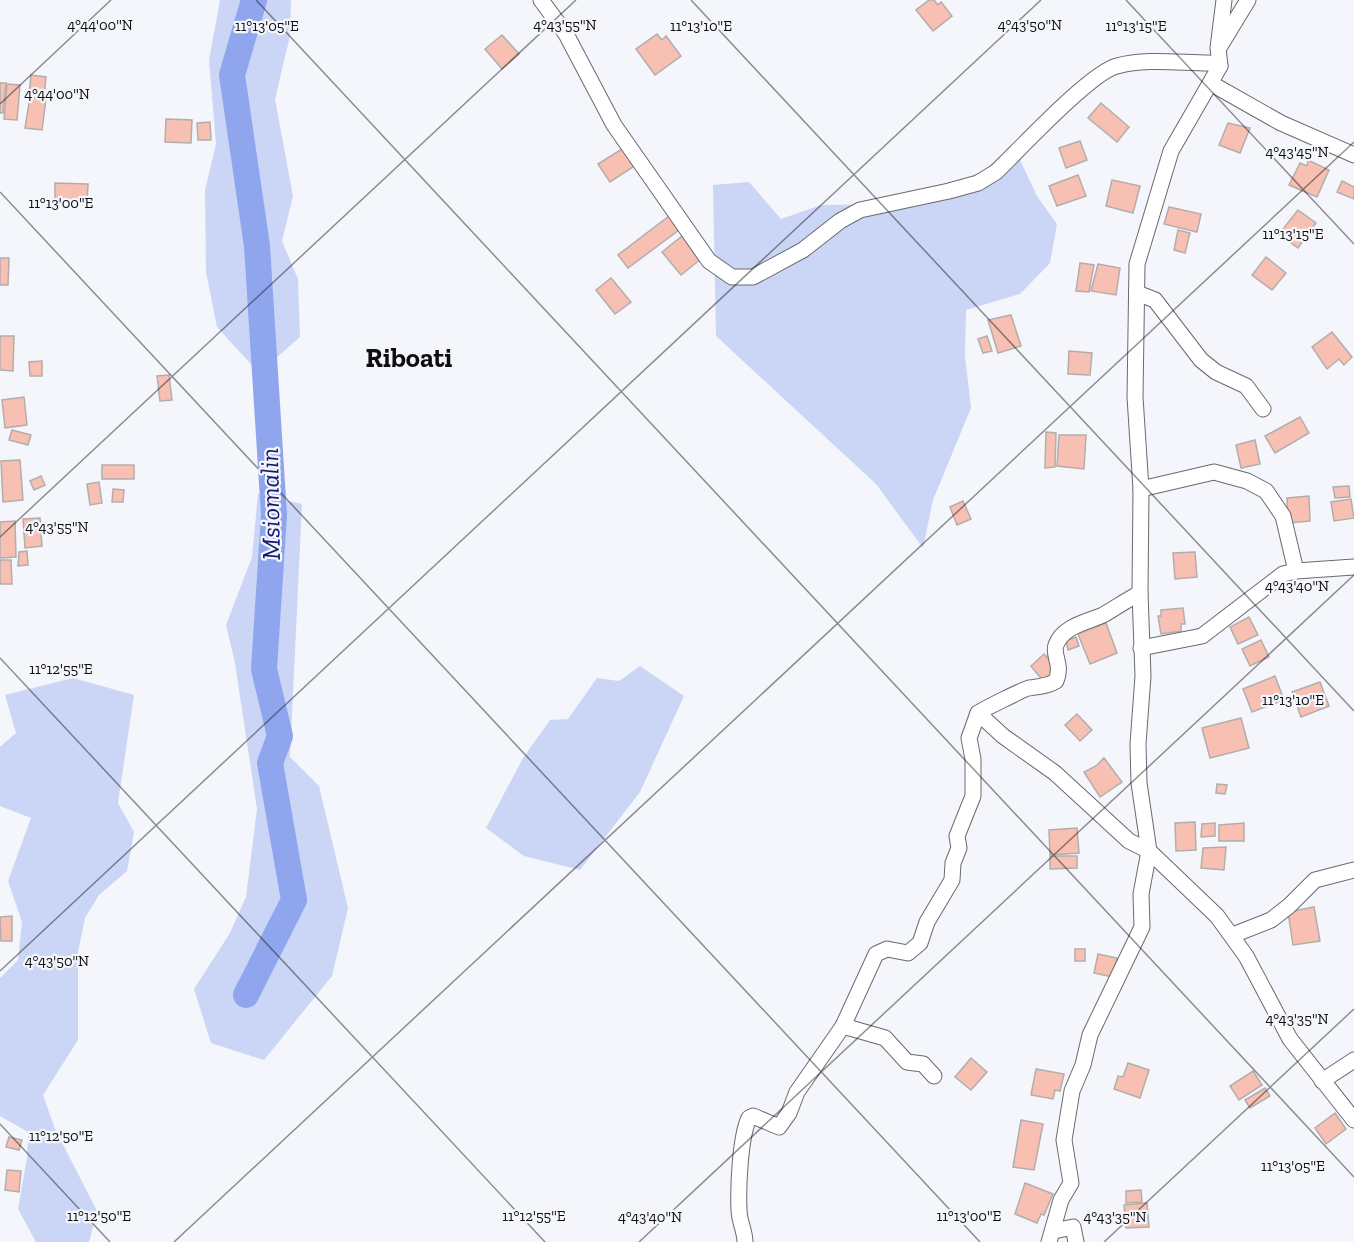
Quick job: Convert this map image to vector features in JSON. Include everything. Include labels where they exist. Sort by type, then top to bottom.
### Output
[{"type":"street","points":[[541,0],[566,34],[614,125],[710,261],[732,277],[753,277],[803,250],[840,221],[860,210],[978,183],[996,172],[1093,79],[1114,66],[1133,63],[1209,63],[1220,66]]},
{"type":"street","points":[[1051,1236],[1061,1200],[1071,1183],[1064,1140],[1072,1091],[1083,1065],[1090,1035],[1142,927],[1141,894],[1149,850],[1139,783],[1138,744],[1143,676],[1140,593],[1141,489],[1135,397],[1137,264],[1171,152],[1183,127],[1212,84],[1220,66],[1218,48],[1224,0]]},
{"type":"street","points":[[1218,48],[1248,0]]},
{"type":"street","points":[[1212,84],[1281,123],[1354,154]]},
{"type":"street","points":[[1137,293],[1155,300],[1201,360],[1216,372],[1246,386],[1263,409]]},
{"type":"street","points":[[1141,489],[1214,472],[1247,481],[1266,491],[1283,516],[1296,571]]},
{"type":"street","points":[[1141,648],[1202,636],[1283,574],[1354,567]]},
{"type":"street","points":[[745,1242],[738,1210],[741,1193],[739,1169],[744,1145],[744,1129],[749,1118],[753,1116],[779,1127],[789,1113],[797,1092],[843,1026],[876,954],[887,949],[908,954],[920,943],[927,922],[952,880],[953,863],[959,848],[957,836],[973,796],[973,759],[969,738],[978,713],[1018,692],[1029,688],[1042,689],[1056,681],[1061,670],[1055,650],[1056,643],[1077,625],[1100,616],[1140,593]]},
{"type":"street","points":[[978,713],[1003,735],[1055,772],[1129,841],[1149,850],[1233,935],[1290,1039],[1354,1120]]},
{"type":"street","points":[[1233,935],[1271,920],[1315,880],[1354,870]]},
{"type":"street","points":[[843,1026],[885,1038],[907,1062],[923,1064],[934,1076]]},
{"type":"street","points":[[1322,1081],[1354,1060]]},
{"type":"street","points":[[1051,1236],[1073,1227],[1076,1242]]},
{"type":"shaded area","points":[[220,0],[291,0],[290,36],[275,99],[293,196],[282,241],[298,279],[300,337],[259,373],[217,327],[206,272],[205,190],[216,144],[209,60]]},
{"type":"shaded area","points":[[1013,145],[1037,196],[1057,224],[1050,263],[1020,294],[966,310],[965,356],[971,408],[933,500],[923,548],[876,484],[716,336],[713,185],[749,182],[781,219],[821,205],[905,204],[983,171]]},
{"type":"shaded area","points":[[258,494],[302,504],[290,757],[319,786],[348,908],[332,976],[264,1060],[211,1043],[194,989],[230,933],[246,897],[257,809],[235,663],[226,625],[252,557]]},
{"type":"shaded area","points":[[640,666],[684,696],[640,792],[580,870],[524,856],[486,828],[523,758],[550,720],[568,719],[597,678],[619,681]]},
{"type":"shaded area","points":[[73,678],[134,695],[118,803],[134,832],[127,871],[99,895],[85,918],[78,952],[78,1040],[43,1095],[55,1129],[97,1211],[89,1242],[36,1242],[18,1209],[27,1158],[28,1132],[0,1116],[0,978],[18,960],[22,922],[8,881],[31,818],[0,806],[0,747],[16,733],[5,695]]},
{"type":"building","points":[[929,0],[934,0],[938,5],[941,2],[952,16],[933,31],[916,10]]},
{"type":"building","points":[[657,34],[662,40],[666,36],[681,56],[655,75],[636,49]]},
{"type":"building","points":[[502,35],[519,54],[502,69],[485,49]]},
{"type":"building","points":[[31,75],[46,77],[44,96],[29,94]]},
{"type":"building","points":[[0,83],[6,83],[3,113],[0,113]]},
{"type":"building","points":[[7,84],[20,85],[17,120],[4,119]]},
{"type":"building","points":[[30,97],[46,99],[42,130],[25,128]]},
{"type":"building","points":[[1101,103],[1129,127],[1117,142],[1088,118]]},
{"type":"building","points":[[166,119],[192,120],[191,143],[165,142]]},
{"type":"building","points":[[210,122],[211,140],[198,140],[197,123]]},
{"type":"building","points":[[1228,123],[1250,128],[1240,153],[1219,145]]},
{"type":"building","points":[[1080,141],[1087,160],[1066,168],[1059,148]]},
{"type":"building","points":[[625,147],[636,165],[610,182],[598,164]]},
{"type":"building","points":[[1308,160],[1329,170],[1317,197],[1289,185],[1300,163],[1307,166]]},
{"type":"building","points":[[1078,175],[1086,196],[1057,206],[1049,186]]},
{"type":"building","points":[[1112,180],[1140,186],[1133,213],[1106,206]]},
{"type":"building","points":[[1342,181],[1354,187],[1354,199],[1337,192]]},
{"type":"building","points":[[55,183],[88,184],[87,202],[55,202]]},
{"type":"building","points":[[1169,207],[1201,214],[1197,232],[1164,224]]},
{"type":"building","points":[[1298,210],[1316,223],[1298,248],[1279,234]]},
{"type":"building","points":[[673,213],[683,227],[628,268],[618,255]]},
{"type":"building","points":[[1178,230],[1190,233],[1185,253],[1174,250]]},
{"type":"building","points":[[682,236],[701,259],[681,275],[662,252]]},
{"type":"building","points":[[1266,257],[1286,273],[1272,290],[1252,275]]},
{"type":"building","points":[[0,258],[9,258],[8,285],[0,285]]},
{"type":"building","points":[[1080,263],[1094,265],[1089,292],[1076,291]]},
{"type":"building","points":[[1098,264],[1120,268],[1116,295],[1091,291]]},
{"type":"building","points":[[611,278],[631,302],[615,314],[596,290]]},
{"type":"building","points":[[1011,315],[1021,346],[998,353],[988,320]]},
{"type":"building","points":[[1332,332],[1352,357],[1344,365],[1339,359],[1327,369],[1312,347]]},
{"type":"building","points":[[0,336],[14,336],[13,371],[0,370]]},
{"type":"building","points":[[987,336],[992,351],[983,353],[978,339]]},
{"type":"building","points":[[1069,351],[1092,353],[1090,375],[1068,374]]},
{"type":"building","points":[[42,361],[42,376],[30,376],[29,362]]},
{"type":"building","points":[[169,375],[172,400],[160,401],[157,376]]},
{"type":"building","points":[[24,397],[27,425],[5,428],[2,400]]},
{"type":"building","points":[[1300,417],[1309,433],[1275,453],[1265,436]]},
{"type":"building","points":[[12,430],[31,435],[28,445],[9,440]]},
{"type":"building","points":[[1046,432],[1056,433],[1055,467],[1045,468]]},
{"type":"building","points":[[1059,435],[1086,435],[1084,469],[1057,466]]},
{"type":"building","points":[[1255,440],[1260,464],[1241,468],[1236,445]]},
{"type":"building","points":[[20,460],[23,500],[3,502],[1,461]]},
{"type":"building","points":[[102,465],[134,465],[134,479],[102,479]]},
{"type":"building","points":[[41,476],[45,485],[34,490],[30,481]]},
{"type":"building","points":[[99,482],[102,503],[90,505],[87,484]]},
{"type":"building","points":[[1349,486],[1350,497],[1335,498],[1333,487]]},
{"type":"building","points":[[113,489],[124,490],[123,502],[112,502]]},
{"type":"building","points":[[1309,496],[1310,521],[1288,523],[1287,498]]},
{"type":"building","points":[[1351,499],[1354,518],[1334,521],[1331,502]]},
{"type":"building","points":[[963,501],[971,519],[957,525],[950,507]]},
{"type":"building","points":[[40,518],[42,546],[25,548],[23,519]]},
{"type":"building","points":[[15,521],[16,557],[0,558],[0,522]]},
{"type":"building","points":[[27,551],[28,565],[18,566],[19,552]]},
{"type":"building","points":[[1195,552],[1197,577],[1175,579],[1173,553]]},
{"type":"building","points":[[0,560],[11,560],[12,584],[0,584]]},
{"type":"building","points":[[1183,608],[1185,624],[1181,624],[1181,631],[1161,634],[1158,616],[1161,616],[1161,610]]},
{"type":"building","points":[[1249,617],[1258,635],[1238,644],[1230,627]]},
{"type":"building","points":[[1106,623],[1117,653],[1090,664],[1078,634]]},
{"type":"building","points":[[1076,637],[1079,646],[1068,650],[1066,641]]},
{"type":"building","points":[[1261,640],[1269,657],[1250,666],[1242,649]]},
{"type":"building","points":[[1044,654],[1058,670],[1044,682],[1031,666]]},
{"type":"building","points":[[1275,676],[1284,700],[1252,712],[1243,689]]},
{"type":"building","points":[[1320,682],[1329,706],[1301,717],[1292,692]]},
{"type":"building","points":[[1077,714],[1092,730],[1080,741],[1065,725]]},
{"type":"building","points":[[1241,718],[1249,748],[1210,758],[1202,728]]},
{"type":"building","points":[[1104,758],[1122,782],[1100,797],[1084,772],[1096,766]]},
{"type":"building","points":[[1217,784],[1227,785],[1225,794],[1216,793]]},
{"type":"building","points":[[1195,822],[1196,850],[1176,851],[1175,823]]},
{"type":"building","points":[[1215,823],[1215,836],[1201,837],[1202,824]]},
{"type":"building","points":[[1244,823],[1244,841],[1219,841],[1219,825]]},
{"type":"building","points":[[1077,828],[1079,853],[1050,855],[1049,830]]},
{"type":"building","points":[[1226,847],[1224,870],[1201,868],[1203,848]]},
{"type":"building","points":[[1050,856],[1077,856],[1077,868],[1050,869]]},
{"type":"building","points":[[1314,907],[1320,941],[1293,945],[1288,912]]},
{"type":"building","points":[[12,916],[12,941],[1,941],[0,917]]},
{"type":"building","points":[[1075,949],[1085,949],[1085,961],[1075,961]]},
{"type":"building","points":[[1098,954],[1117,958],[1113,977],[1094,973]]},
{"type":"building","points":[[971,1058],[987,1072],[971,1090],[955,1077]]},
{"type":"building","points":[[1128,1063],[1149,1070],[1140,1098],[1114,1089],[1118,1076],[1123,1077]]},
{"type":"building","points":[[1036,1069],[1064,1074],[1060,1091],[1055,1090],[1053,1099],[1031,1095]]},
{"type":"building","points":[[1253,1071],[1262,1085],[1239,1100],[1230,1086]]},
{"type":"building","points":[[1265,1088],[1270,1096],[1250,1108],[1245,1100]]},
{"type":"building","points":[[1335,1113],[1346,1129],[1326,1144],[1315,1128]]},
{"type":"building","points":[[1021,1120],[1043,1124],[1034,1170],[1013,1167]]},
{"type":"building","points":[[9,1137],[22,1140],[19,1150],[6,1147]]},
{"type":"building","points":[[7,1170],[21,1171],[19,1192],[5,1190]]},
{"type":"building","points":[[1025,1183],[1053,1194],[1044,1215],[1041,1214],[1037,1223],[1015,1214]]},
{"type":"building","points":[[1141,1190],[1142,1202],[1126,1203],[1126,1191]]},
{"type":"building","points":[[1147,1203],[1149,1227],[1126,1228],[1124,1205]]},
{"type":"waterway","name":"Msiomalin","points":[[246,995],[294,900],[270,763],[280,736],[264,669],[274,515],[257,246],[232,75],[254,0]]},
{"type":"district","name":"Riboati","points":[[409,358]]}]
